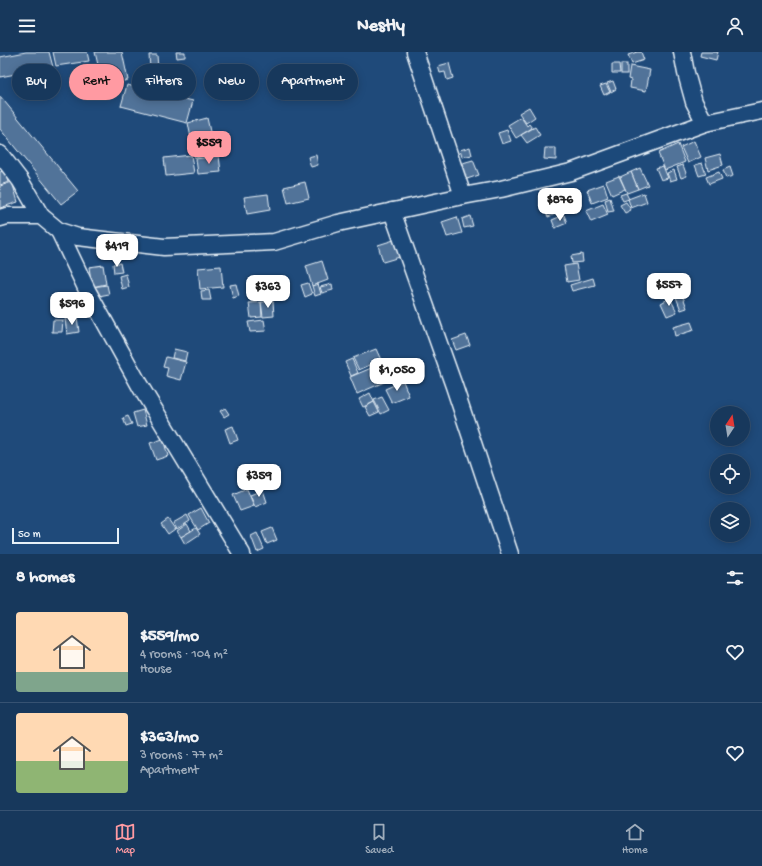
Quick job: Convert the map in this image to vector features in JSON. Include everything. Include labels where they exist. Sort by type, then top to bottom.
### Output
[{"type":"street","points":[[415,52],[463,196]]},
{"type":"street","points":[[682,52],[694,102],[705,123]]},
{"type":"street","points":[[0,154],[20,180],[41,216],[59,231],[78,237],[157,247],[204,246],[274,242],[338,223],[501,189],[571,172],[705,123],[762,111]]},
{"type":"street","points":[[392,211],[454,386],[510,554]]},
{"type":"street","points":[[0,218],[7,216],[41,216]]},
{"type":"street","points":[[59,231],[87,290],[140,386],[242,554]]},
{"type":"building","points":[[26,52],[49,52],[52,64],[12,64],[12,75],[0,77],[0,57]]},
{"type":"building","points":[[53,52],[87,52],[89,61],[61,65],[61,64],[56,64]]},
{"type":"building","points":[[95,52],[122,52],[128,80],[124,81],[124,64],[98,64]]},
{"type":"building","points":[[176,52],[185,52],[185,57],[177,58]]},
{"type":"building","points":[[641,52],[644,60],[632,64],[628,55]]},
{"type":"building","points":[[701,52],[718,52],[716,60],[700,56]]},
{"type":"building","points":[[149,55],[157,55],[158,64],[150,64]]},
{"type":"building","points":[[449,63],[453,78],[447,80],[445,72],[440,73],[438,66]]},
{"type":"building","points":[[612,64],[619,64],[620,73],[612,73]]},
{"type":"building","points":[[621,64],[627,64],[627,74],[621,74]]},
{"type":"building","points":[[630,66],[650,70],[646,91],[630,88],[631,80],[628,79]]},
{"type":"building","points":[[613,81],[616,89],[611,92],[607,83]]},
{"type":"building","points":[[606,84],[610,92],[604,95],[600,86]]},
{"type":"building","points":[[127,85],[132,86],[132,100],[193,101],[187,123],[121,106],[124,100]]},
{"type":"building","points":[[0,96],[78,191],[61,204],[0,129]]},
{"type":"building","points":[[529,107],[535,117],[526,123],[519,113]]},
{"type":"building","points":[[521,117],[527,126],[529,124],[532,128],[516,138],[508,125]]},
{"type":"building","points":[[207,118],[215,154],[195,158],[188,123]]},
{"type":"building","points":[[535,127],[540,135],[527,143],[521,135]]},
{"type":"building","points":[[507,130],[511,141],[502,144],[498,133]]},
{"type":"building","points":[[694,141],[701,157],[688,163],[681,147]]},
{"type":"building","points":[[678,144],[685,162],[665,170],[658,153]]},
{"type":"building","points":[[470,147],[472,155],[462,157],[460,150]]},
{"type":"building","points":[[545,148],[556,148],[556,160],[544,159]]},
{"type":"building","points":[[720,154],[723,165],[708,170],[705,158]]},
{"type":"building","points":[[191,155],[194,173],[166,176],[164,158]]},
{"type":"building","points":[[316,155],[318,165],[311,167],[308,157]]},
{"type":"building","points":[[219,156],[221,172],[198,174],[196,159]]},
{"type":"building","points":[[473,160],[479,175],[464,180],[459,164]]},
{"type":"building","points":[[702,163],[706,174],[699,176],[695,165]]},
{"type":"building","points":[[683,165],[687,176],[681,178],[677,167]]},
{"type":"building","points":[[663,166],[668,178],[661,180],[656,168]]},
{"type":"building","points":[[730,167],[733,176],[726,178],[723,170]]},
{"type":"building","points":[[640,168],[648,185],[638,189],[631,172]]},
{"type":"building","points":[[5,170],[9,182],[0,185],[0,172]]},
{"type":"building","points":[[674,170],[677,179],[670,181],[667,173]]},
{"type":"building","points":[[631,172],[638,189],[627,193],[620,177]]},
{"type":"building","points":[[719,172],[722,179],[709,184],[706,177]]},
{"type":"building","points":[[619,176],[625,189],[612,195],[606,181]]},
{"type":"building","points":[[12,182],[18,202],[0,208],[0,186]]},
{"type":"building","points":[[305,182],[309,198],[288,203],[284,187]]},
{"type":"building","points":[[604,184],[608,197],[592,203],[587,190]]},
{"type":"building","points":[[559,193],[566,210],[548,217],[541,200]]},
{"type":"building","points":[[626,193],[629,199],[623,201],[620,195]]},
{"type":"building","points":[[644,193],[647,202],[631,208],[628,199]]},
{"type":"building","points":[[268,194],[270,210],[247,214],[244,197]]},
{"type":"building","points":[[610,198],[614,211],[608,212],[605,200]]},
{"type":"building","points":[[626,202],[631,210],[625,213],[620,205]]},
{"type":"building","points":[[603,204],[608,215],[591,222],[586,211]]},
{"type":"building","points":[[564,215],[567,223],[555,228],[552,220]]},
{"type":"building","points":[[470,216],[473,226],[464,228],[462,219]]},
{"type":"building","points":[[457,217],[462,233],[447,237],[442,222]]},
{"type":"building","points":[[397,239],[403,256],[383,262],[378,245]]},
{"type":"building","points":[[582,254],[583,262],[572,263],[571,256]]},
{"type":"building","points":[[322,261],[328,280],[312,286],[306,266]]},
{"type":"building","points":[[120,263],[122,272],[114,273],[113,264]]},
{"type":"building","points":[[576,264],[579,280],[567,282],[564,266]]},
{"type":"building","points":[[103,265],[106,284],[92,287],[89,267]]},
{"type":"building","points":[[221,266],[223,287],[200,289],[198,268]]},
{"type":"building","points":[[126,274],[129,287],[122,289],[119,276]]},
{"type":"building","points":[[593,278],[595,285],[572,291],[570,285]]},
{"type":"building","points":[[308,283],[312,294],[305,297],[301,285]]},
{"type":"building","points":[[236,284],[239,296],[233,298],[230,285]]},
{"type":"building","points":[[318,284],[321,294],[315,296],[312,286]]},
{"type":"building","points":[[332,284],[333,290],[322,293],[320,287]]},
{"type":"building","points":[[107,285],[109,294],[94,297],[92,287]]},
{"type":"building","points":[[675,285],[678,293],[661,298],[659,290]]},
{"type":"building","points":[[209,290],[211,300],[202,300],[201,291]]},
{"type":"building","points":[[682,294],[687,308],[681,310],[676,297]]},
{"type":"building","points":[[670,298],[677,312],[667,316],[661,303]]},
{"type":"building","points":[[273,301],[274,316],[263,317],[261,302]]},
{"type":"building","points":[[261,302],[262,317],[251,318],[249,303]]},
{"type":"building","points":[[77,317],[79,332],[67,334],[65,319]]},
{"type":"building","points":[[53,320],[63,320],[62,332],[52,332]]},
{"type":"building","points":[[264,320],[266,331],[250,332],[248,322]]},
{"type":"building","points":[[691,322],[694,330],[675,336],[673,327]]},
{"type":"building","points":[[466,335],[470,345],[456,350],[452,340]]},
{"type":"building","points":[[174,349],[187,352],[185,361],[172,358]]},
{"type":"building","points":[[376,349],[381,360],[359,370],[353,358]]},
{"type":"building","points":[[166,357],[186,362],[181,380],[166,376],[168,368],[163,367]]},
{"type":"building","points":[[352,359],[358,373],[351,376],[345,362]]},
{"type":"building","points":[[383,363],[391,379],[357,394],[350,377]]},
{"type":"building","points":[[403,381],[409,396],[392,403],[385,389]]},
{"type":"building","points":[[370,393],[374,402],[363,407],[359,399]]},
{"type":"building","points":[[382,397],[389,410],[381,414],[374,400]]},
{"type":"building","points":[[374,402],[379,412],[370,416],[365,407]]},
{"type":"building","points":[[225,408],[229,414],[224,417],[220,411]]},
{"type":"building","points":[[143,410],[147,425],[137,427],[133,413]]},
{"type":"building","points":[[128,416],[132,424],[126,426],[123,418]]},
{"type":"building","points":[[233,426],[238,440],[230,443],[225,429]]},
{"type":"building","points":[[163,439],[168,456],[156,460],[150,443]]},
{"type":"building","points":[[247,489],[254,506],[240,511],[233,495]]},
{"type":"building","points":[[263,490],[267,502],[255,507],[250,495]]},
{"type":"building","points":[[201,508],[209,523],[198,530],[189,515]]},
{"type":"building","points":[[187,515],[190,521],[177,529],[173,523]]},
{"type":"building","points":[[168,519],[175,529],[168,534],[161,524]]},
{"type":"building","points":[[187,524],[191,531],[181,537],[177,531]]},
{"type":"building","points":[[196,528],[200,534],[185,544],[181,537]]},
{"type":"building","points":[[272,528],[277,540],[267,544],[262,532]]},
{"type":"building","points":[[257,533],[264,549],[257,552],[251,536]]}]
